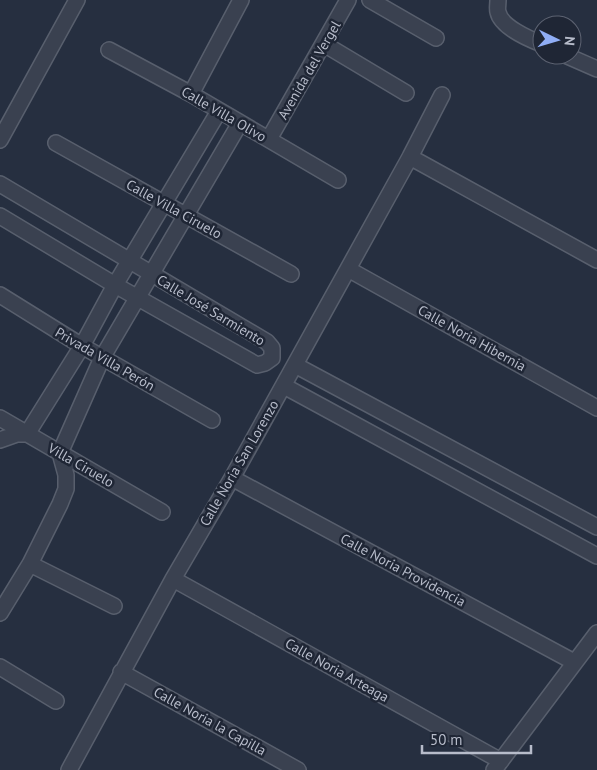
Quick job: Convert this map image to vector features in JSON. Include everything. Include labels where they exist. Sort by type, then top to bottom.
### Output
[{"type":"street","points":[[0,140],[77,0]]},
{"type":"street","points":[[191,94],[240,0]]},
{"type":"street","name":"Avenida del Vergel","points":[[269,140],[348,0]]},
{"type":"street","points":[[370,0],[436,38]]},
{"type":"street","points":[[498,0],[498,13],[502,22],[532,40]]},
{"type":"street","points":[[324,44],[406,93]]},
{"type":"street","name":"Calle Villa Olivo","points":[[109,50],[191,94],[338,180]]},
{"type":"street","points":[[582,62],[597,69]]},
{"type":"street","name":"Calle Noria San Lorenzo","points":[[74,768],[121,672],[172,579],[284,386],[442,95]]},
{"type":"street","points":[[0,440],[17,434],[27,434],[82,346],[115,285],[218,111]]},
{"type":"street","points":[[0,613],[30,564],[66,489],[64,465],[60,453],[102,358],[240,123]]},
{"type":"street","name":"Calle Villa Ciruelo","points":[[56,143],[291,274]]},
{"type":"street","points":[[410,157],[597,260]]},
{"type":"street","name":"Calle José Sarmiento","points":[[0,184],[267,342],[272,348],[272,358],[265,363],[257,365],[115,285],[0,216]]},
{"type":"street","name":"Calle Noria Hibernia","points":[[348,269],[597,408]]},
{"type":"street","name":"Privada Villa Perón","points":[[0,295],[102,358],[212,420]]},
{"type":"street","points":[[295,364],[597,527]]},
{"type":"street","points":[[284,386],[597,556]]},
{"type":"street","name":"Villa Ciruelo","points":[[0,418],[162,512]]},
{"type":"street","name":"Calle Noria Providencia","points":[[232,478],[574,662]]},
{"type":"street","points":[[30,564],[114,606]]},
{"type":"street","name":"Calle Noria Arteaga","points":[[172,579],[497,766]]},
{"type":"street","points":[[497,766],[597,633]]},
{"type":"street","points":[[0,666],[56,701]]},
{"type":"street","name":"Calle Noria la Capilla","points":[[121,672],[298,770]]}]
